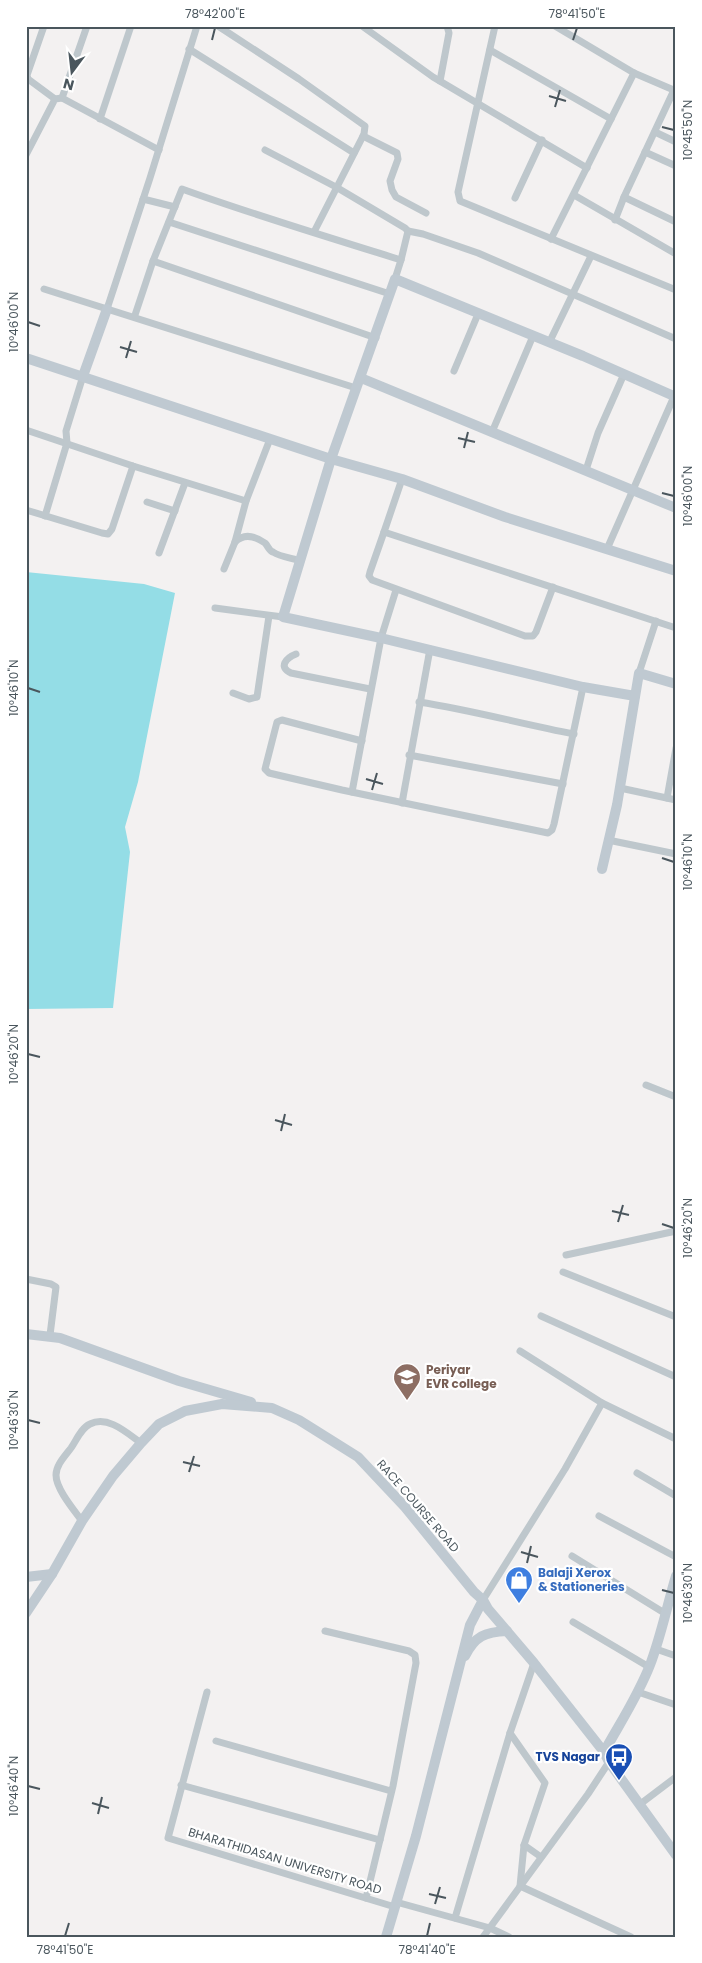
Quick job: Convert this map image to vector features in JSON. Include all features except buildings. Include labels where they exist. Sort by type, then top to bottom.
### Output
[{"type":"street","points":[[44,26],[27,76],[28,79],[59,98],[159,150]]},
{"type":"street","points":[[26,155],[59,98],[87,26]]},
{"type":"street","points":[[100,119],[131,26]]},
{"type":"street","points":[[45,516],[67,443],[66,431],[82,376],[107,309],[197,26]]},
{"type":"street","points":[[218,26],[299,79],[362,124],[366,130],[314,232]]},
{"type":"street","points":[[362,26],[440,81],[587,168]]},
{"type":"street","points":[[440,81],[449,33],[447,26]]},
{"type":"street","points":[[495,26],[458,192],[460,201],[676,290]]},
{"type":"street","points":[[555,26],[634,73],[675,90],[615,220]]},
{"type":"street","points":[[189,49],[354,153]]},
{"type":"street","points":[[490,50],[611,119]]},
{"type":"street","points":[[551,239],[634,73]]},
{"type":"street","points":[[655,132],[676,142]]},
{"type":"street","points":[[363,136],[397,153],[399,156],[390,181],[392,190],[396,196],[426,213]]},
{"type":"street","points":[[516,198],[542,140]]},
{"type":"street","points":[[264,150],[336,187],[405,228],[408,232],[423,234],[449,242],[676,339]]},
{"type":"street","points":[[645,152],[676,166]]},
{"type":"street","points":[[136,316],[154,261],[182,189],[256,215],[401,260]]},
{"type":"street","points":[[574,195],[676,254]]},
{"type":"street","points":[[624,197],[676,222]]},
{"type":"street","points":[[143,199],[175,208]]},
{"type":"street","points":[[169,222],[390,294]]},
{"type":"street","points":[[283,617],[331,460],[376,338],[408,232]]},
{"type":"street","points":[[549,343],[591,256]]},
{"type":"street","points":[[154,261],[376,338]]},
{"type":"street","points":[[395,279],[675,395],[607,549]]},
{"type":"street","points":[[44,289],[359,383],[492,432],[676,508]]},
{"type":"street","points":[[454,371],[478,314]]},
{"type":"street","points":[[492,432],[533,336]]},
{"type":"street","points":[[26,358],[270,438],[331,460],[402,478],[505,517],[676,570]]},
{"type":"street","points":[[586,470],[598,434],[624,374]]},
{"type":"street","points":[[26,430],[246,501]]},
{"type":"street","points":[[224,569],[235,542],[246,501],[270,438]]},
{"type":"street","points":[[26,510],[108,534],[112,528],[133,466]]},
{"type":"street","points":[[402,478],[369,576],[376,583],[530,637],[536,632],[553,587]]},
{"type":"street","points":[[159,553],[185,482]]},
{"type":"street","points":[[147,502],[175,511]]},
{"type":"street","points":[[384,532],[676,628]]},
{"type":"street","points":[[235,542],[240,537],[245,536],[255,538],[266,544],[272,552],[301,561]]},
{"type":"street","points":[[352,792],[370,689],[396,590]]},
{"type":"street","points":[[214,608],[283,617],[430,649],[583,687],[635,696]]},
{"type":"street","points":[[234,693],[249,699],[257,697],[270,616]]},
{"type":"street","points":[[602,869],[620,788],[639,673],[656,621]]},
{"type":"street","points":[[402,803],[409,755],[430,649]]},
{"type":"street","points":[[296,654],[288,657],[285,662],[284,667],[286,671],[291,674],[370,689]]},
{"type":"street","points":[[639,673],[676,684]]},
{"type":"street","points":[[362,741],[282,720],[277,722],[265,769],[269,773],[352,792],[548,833],[552,830],[554,824],[564,784],[583,687]]},
{"type":"street","points":[[419,702],[463,709],[518,723],[574,734]]},
{"type":"street","points":[[667,798],[676,748]]},
{"type":"street","points":[[409,755],[564,784]]},
{"type":"street","points":[[620,788],[676,800]]},
{"type":"street","points":[[608,840],[676,854]]},
{"type":"street","points":[[646,1085],[676,1097]]},
{"type":"street","points":[[566,1255],[676,1231]]},
{"type":"street","points":[[563,1272],[676,1317]]},
{"type":"street","points":[[26,1279],[56,1287],[50,1335]]},
{"type":"street","points":[[541,1316],[676,1376]]},
{"type":"street","points":[[26,1334],[50,1335],[71,1341],[179,1381],[272,1408]]},
{"type":"street","points":[[520,1350],[602,1403],[676,1439]]},
{"type":"street","points":[[386,1937],[416,1836],[470,1625],[483,1600],[565,1469],[602,1403]]},
{"type":"street","name":"RACE COURSE ROAD","points":[[26,1613],[52,1574],[82,1522],[113,1476],[159,1424],[185,1411],[222,1404],[272,1408],[299,1420],[358,1458],[405,1507],[474,1592],[483,1600],[488,1609],[534,1663],[604,1752],[639,1805],[676,1855]]},
{"type":"street","points":[[82,1522],[65,1498],[57,1481],[56,1474],[59,1465],[84,1430],[90,1424],[99,1422],[114,1424],[141,1443]]},
{"type":"street","points":[[637,1473],[676,1496]]},
{"type":"street","points":[[599,1516],[676,1558]]},
{"type":"street","points":[[572,1556],[666,1614]]},
{"type":"street","points":[[26,1577],[52,1574]]},
{"type":"street","points":[[604,1752],[638,1692],[649,1667],[666,1614],[673,1599],[676,1576]]},
{"type":"street","points":[[573,1622],[649,1667]]},
{"type":"street","points":[[325,1631],[409,1651],[415,1655],[416,1663],[391,1791],[366,1898]]},
{"type":"street","points":[[460,1666],[469,1648],[481,1636],[493,1632],[507,1631]]},
{"type":"street","points":[[656,1649],[676,1656]]},
{"type":"street","points":[[455,1918],[510,1733],[534,1663]]},
{"type":"street","name":"BHARATHIDASAN UNIVERSITY ROAD","points":[[207,1692],[168,1838],[366,1898],[490,1928],[509,1937]]},
{"type":"street","points":[[638,1692],[676,1705]]},
{"type":"street","points":[[510,1733],[545,1783],[524,1845],[520,1886]]},
{"type":"street","points":[[216,1741],[391,1791]]},
{"type":"street","points":[[483,1937],[588,1794],[609,1762]]},
{"type":"street","points":[[639,1805],[676,1778]]},
{"type":"street","points":[[181,1785],[380,1840]]},
{"type":"street","points":[[524,1845],[541,1858]]},
{"type":"street","points":[[520,1886],[631,1937]]},
{"type":"water","points":[[26,572],[144,584],[175,593],[138,782],[125,827],[130,852],[113,1008],[26,1009]]},
{"type":"place","name":"Periyar EVR college","points":[[407,1401]]},
{"type":"place","name":"Balaji Xerox & Stationeries","points":[[519,1604]]},
{"type":"place","name":"TVS Nagar","points":[[619,1781]]}]
